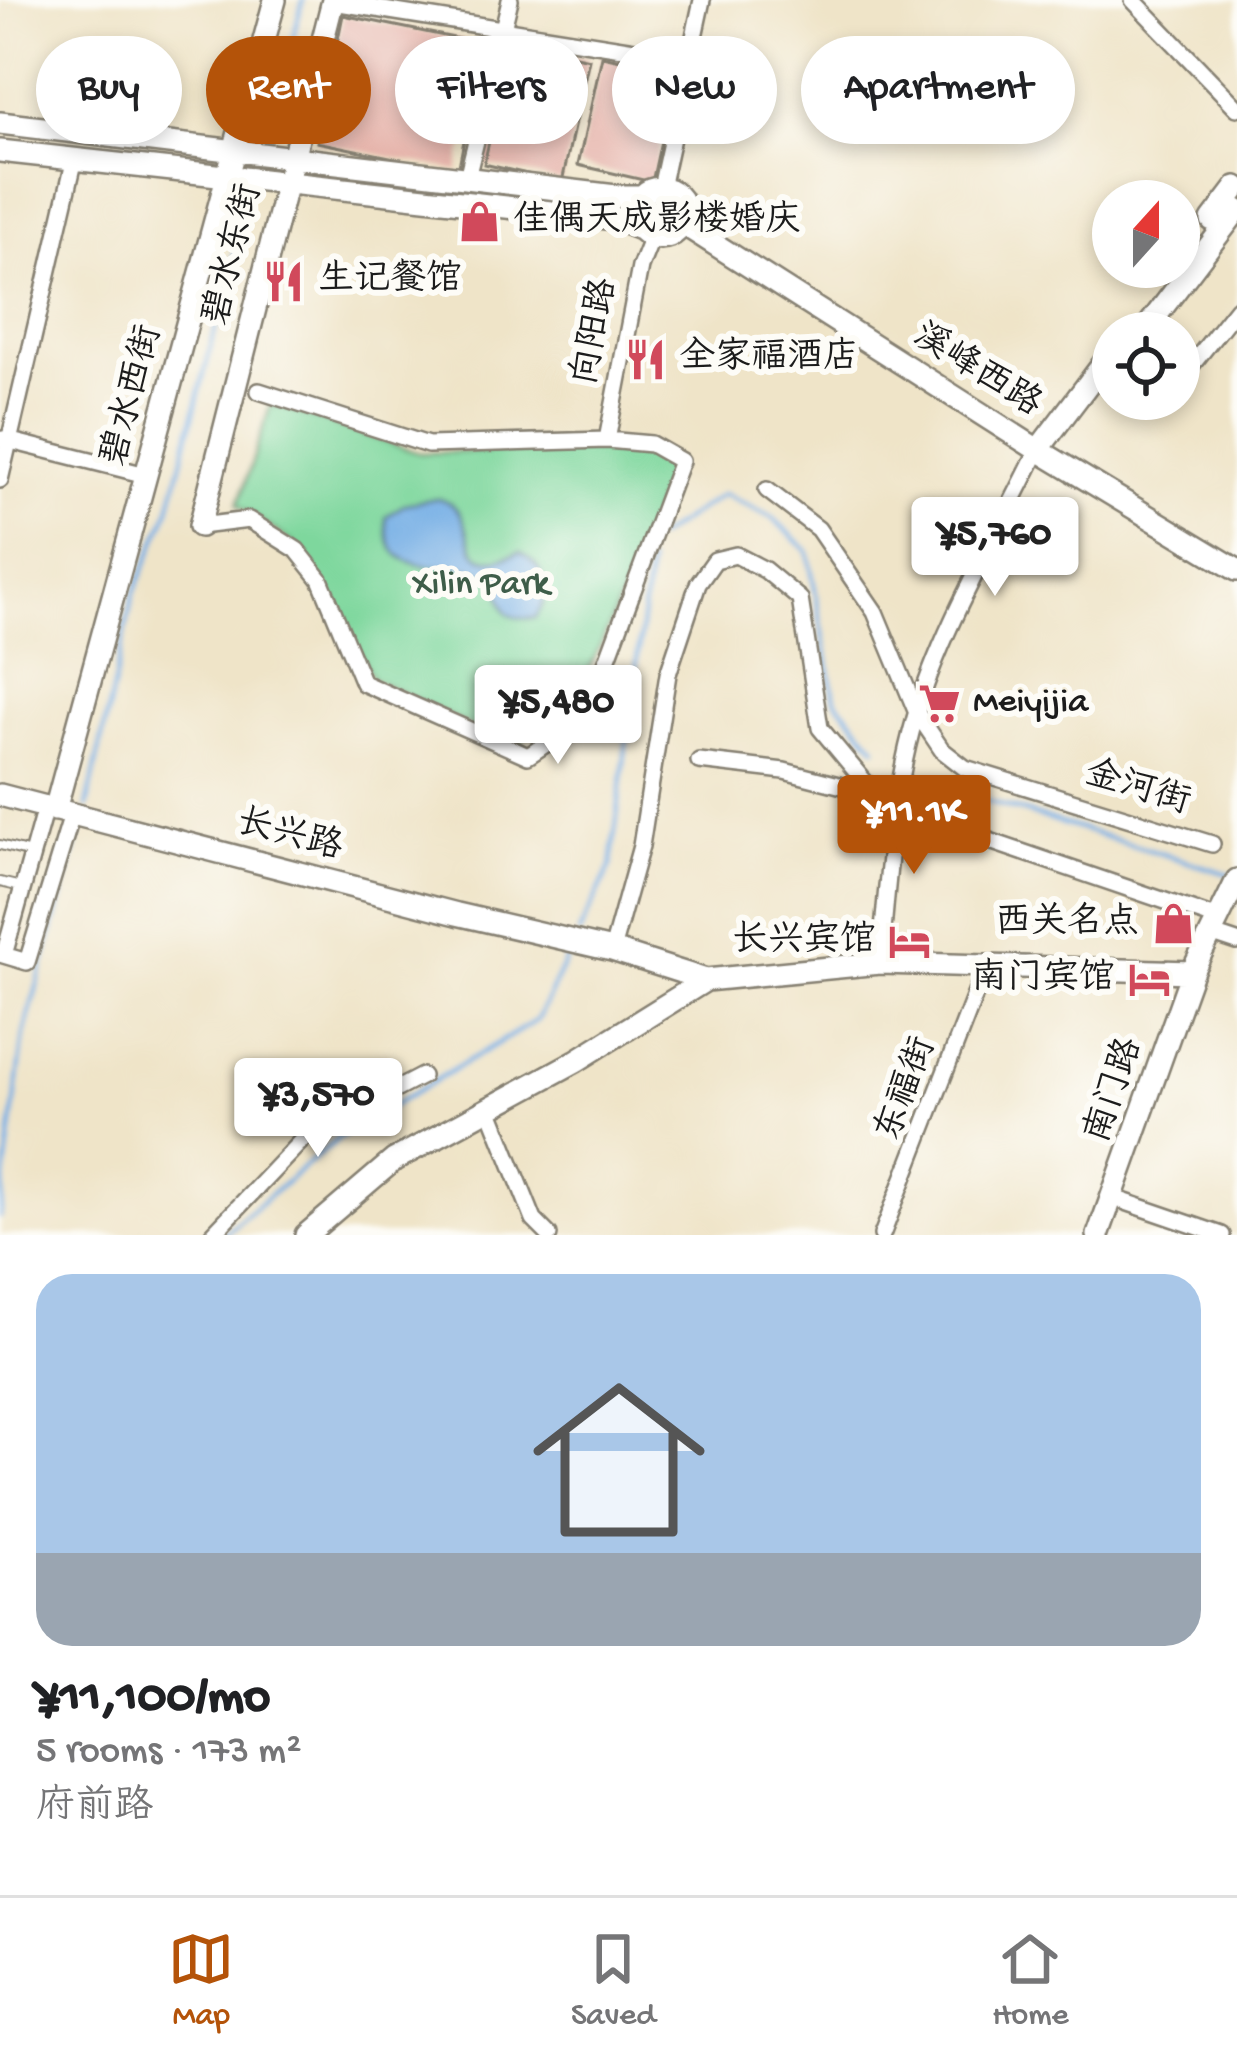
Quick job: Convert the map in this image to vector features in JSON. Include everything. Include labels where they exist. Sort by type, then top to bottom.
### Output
[{"type":"street","name":"碧水西街","points":[[57,811],[275,0]]},
{"type":"street","points":[[467,178],[510,0]]},
{"type":"street","points":[[646,233],[635,215],[651,192],[702,0]]},
{"type":"street","points":[[1133,0],[1237,108]]},
{"type":"street","points":[[333,1],[612,46]]},
{"type":"street","name":"碧水东街","points":[[200,526],[333,1]]},
{"type":"street","points":[[0,123],[467,178],[674,193],[683,203],[682,224],[666,237],[615,219],[0,151]]},
{"type":"street","points":[[0,480],[5,439],[75,158]]},
{"type":"street","points":[[1200,237],[1237,187]]},
{"type":"street","points":[[1159,312],[1237,210]]},
{"type":"street","name":"溪峰西路","points":[[682,224],[1237,570]]},
{"type":"street","name":"向阳路","points":[[608,440],[646,233]]},
{"type":"street","points":[[1143,312],[1161,288]]},
{"type":"street","points":[[1200,355],[1237,308]]},
{"type":"street","points":[[880,964],[896,803],[917,713],[951,631],[1043,453],[1092,382]]},
{"type":"street","points":[[200,526],[249,520],[297,550],[320,579],[363,683],[528,756],[586,717],[681,461],[651,444],[608,440],[428,445],[259,391]]},
{"type":"street","points":[[1043,453],[1092,396]]},
{"type":"street","points":[[5,439],[146,475]]},
{"type":"street","name":"金河街","points":[[767,490],[818,530],[875,612],[917,713],[941,750],[965,769],[1212,844]]},
{"type":"street","points":[[874,794],[820,728],[800,599],[765,570],[736,555],[715,560],[698,584],[668,674],[641,846],[607,950],[706,980],[880,964],[1192,972]]},
{"type":"street","points":[[699,761],[784,771],[874,794],[1220,919],[1237,942]]},
{"type":"street","name":"长兴路","points":[[0,795],[607,950]]},
{"type":"street","points":[[57,811],[27,962],[2,955],[7,919],[32,854],[57,811]]},
{"type":"street","name":"南门路","points":[[1098,1235],[1192,972],[1237,880]]},
{"type":"street","name":"东福街","points":[[882,1235],[987,964]]},
{"type":"street","points":[[306,1235],[394,1160],[576,1061],[706,980]]},
{"type":"street","points":[[212,1235],[305,1137],[422,1076]]},
{"type":"street","points":[[489,1108],[534,1220],[549,1235]]},
{"type":"street","points":[[1114,1198],[1222,1235]]},
{"type":"lane","points":[[0,845],[32,854]]},
{"type":"lane","points":[[0,882],[22,887]]},
{"type":"green space","name":"Xilin Park","points":[[271,404],[419,453],[635,448],[672,463],[605,635],[553,731],[530,730],[517,749],[372,678],[346,626],[293,543],[238,505]]},
{"type":"water","points":[[438,498],[462,517],[475,552],[483,558],[520,552],[536,565],[545,590],[535,618],[520,618],[505,610],[498,587],[486,574],[423,565],[397,553],[386,517],[405,504]]},
{"type":"building","points":[[343,15],[444,36],[395,36],[395,144],[463,144],[458,171],[327,144],[371,144],[371,36],[339,36]]},
{"type":"building","points":[[602,56],[612,58],[612,144],[660,144],[652,182],[578,165],[583,144],[588,144],[588,120]]},
{"type":"building","points":[[488,144],[570,144],[562,182],[484,164]]},
{"type":"waterway","points":[[293,36],[303,0]]},
{"type":"waterway","points":[[87,807],[133,596],[170,508],[243,221]]},
{"type":"waterway","points":[[657,538],[723,494],[773,518],[808,551],[835,699],[876,747]]},
{"type":"waterway","points":[[579,933],[611,866],[649,564]]},
{"type":"waterway","points":[[930,784],[1232,875]]},
{"type":"waterway","points":[[0,1217],[24,1034],[80,829]]},
{"type":"waterway","points":[[222,1235],[340,1137],[537,1020],[571,949]]},
{"type":"place","name":"佳偶天成影楼婚庆","points":[[479,222]]},
{"type":"place","name":"生记餐馆","points":[[284,281]]},
{"type":"place","name":"全家福酒店","points":[[645,359]]},
{"type":"place","name":"Meiyijia","points":[[939,703]]},
{"type":"place","name":"西关名点","points":[[1173,924]]},
{"type":"place","name":"长兴宾馆","points":[[910,942]]},
{"type":"place","name":"南门宾馆","points":[[1149,980]]}]
